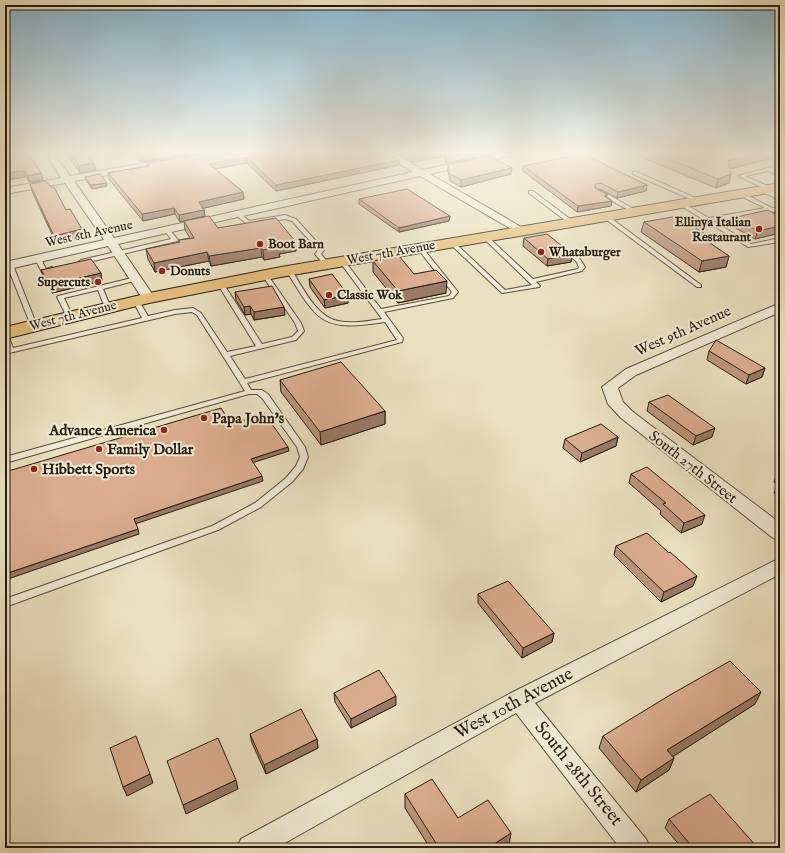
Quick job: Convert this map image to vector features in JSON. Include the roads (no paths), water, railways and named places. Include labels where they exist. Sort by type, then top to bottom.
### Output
[{"type":"main road","name":"West 7th Avenue","points":[[5,334],[143,299],[220,283],[420,248],[534,231],[741,194]]},
{"type":"street","points":[[79,194],[136,279],[143,299]]},
{"type":"street","name":"West 6th Avenue","points":[[7,266],[326,194]]},
{"type":"street","points":[[463,194],[534,231]]},
{"type":"street","points":[[774,310],[780,319]]},
{"type":"street","name":"West 9th Avenue","points":[[611,395],[610,387],[631,372],[774,310]]},
{"type":"street","name":"South 27th Street","points":[[611,395],[616,404],[627,415],[780,533]]},
{"type":"street","name":"West 10th Avenue","points":[[250,848],[519,700],[780,565]]},
{"type":"street","name":"South 28th Street","points":[[519,700],[637,848]]},
{"type":"lane","points":[[533,194],[572,223]]},
{"type":"lane","points":[[602,194],[636,212]]},
{"type":"lane","points":[[683,194],[699,201]]},
{"type":"lane","points":[[741,194],[770,209],[780,211]]},
{"type":"lane","points":[[681,204],[750,246],[780,240]]},
{"type":"lane","points":[[708,220],[770,209]]},
{"type":"lane","points":[[238,214],[248,224],[285,216],[294,220],[321,250],[318,254],[326,264]]},
{"type":"lane","points":[[606,217],[699,286]]},
{"type":"lane","points":[[74,264],[175,240],[167,230]]},
{"type":"lane","points":[[452,243],[504,292],[534,288],[537,286],[485,238]]},
{"type":"lane","points":[[533,281],[580,270],[582,267],[578,260],[560,247]]},
{"type":"lane","points":[[380,311],[443,300],[451,297],[455,292],[420,248]]},
{"type":"lane","points":[[38,259],[44,271],[59,267]]},
{"type":"lane","points":[[243,382],[400,341],[400,338],[342,262]]},
{"type":"lane","points":[[7,266],[34,326]]},
{"type":"lane","points":[[289,270],[316,314],[330,322],[350,326],[386,320]]},
{"type":"lane","points":[[225,355],[294,339],[301,331],[265,275]]},
{"type":"lane","points":[[70,317],[60,297],[136,279]]},
{"type":"lane","points":[[220,283],[260,346]]},
{"type":"lane","points":[[100,288],[108,308]]},
{"type":"lane","points":[[143,299],[146,319]]},
{"type":"lane","points":[[5,334],[8,351],[146,319],[193,310],[199,314],[249,392]]},
{"type":"lane","points":[[5,460],[249,392],[259,392],[265,396],[301,447],[304,457],[300,467],[289,480],[258,505],[215,528],[5,603]]},
{"type":"place","name":"Ellinya Italian Restaurant","points":[[759,229]]},
{"type":"place","name":"Boot Barn","points":[[260,244]]},
{"type":"place","name":"Whataburger","points":[[541,252]]},
{"type":"place","name":"Donuts","points":[[162,271]]},
{"type":"place","name":"Supercuts","points":[[98,282]]},
{"type":"place","name":"Classic Wok","points":[[329,295]]},
{"type":"place","name":"Papa John's","points":[[204,418]]},
{"type":"place","name":"Advance America","points":[[164,430]]},
{"type":"place","name":"Family Dollar","points":[[99,449]]},
{"type":"place","name":"Hibbett Sports","points":[[34,469]]}]
